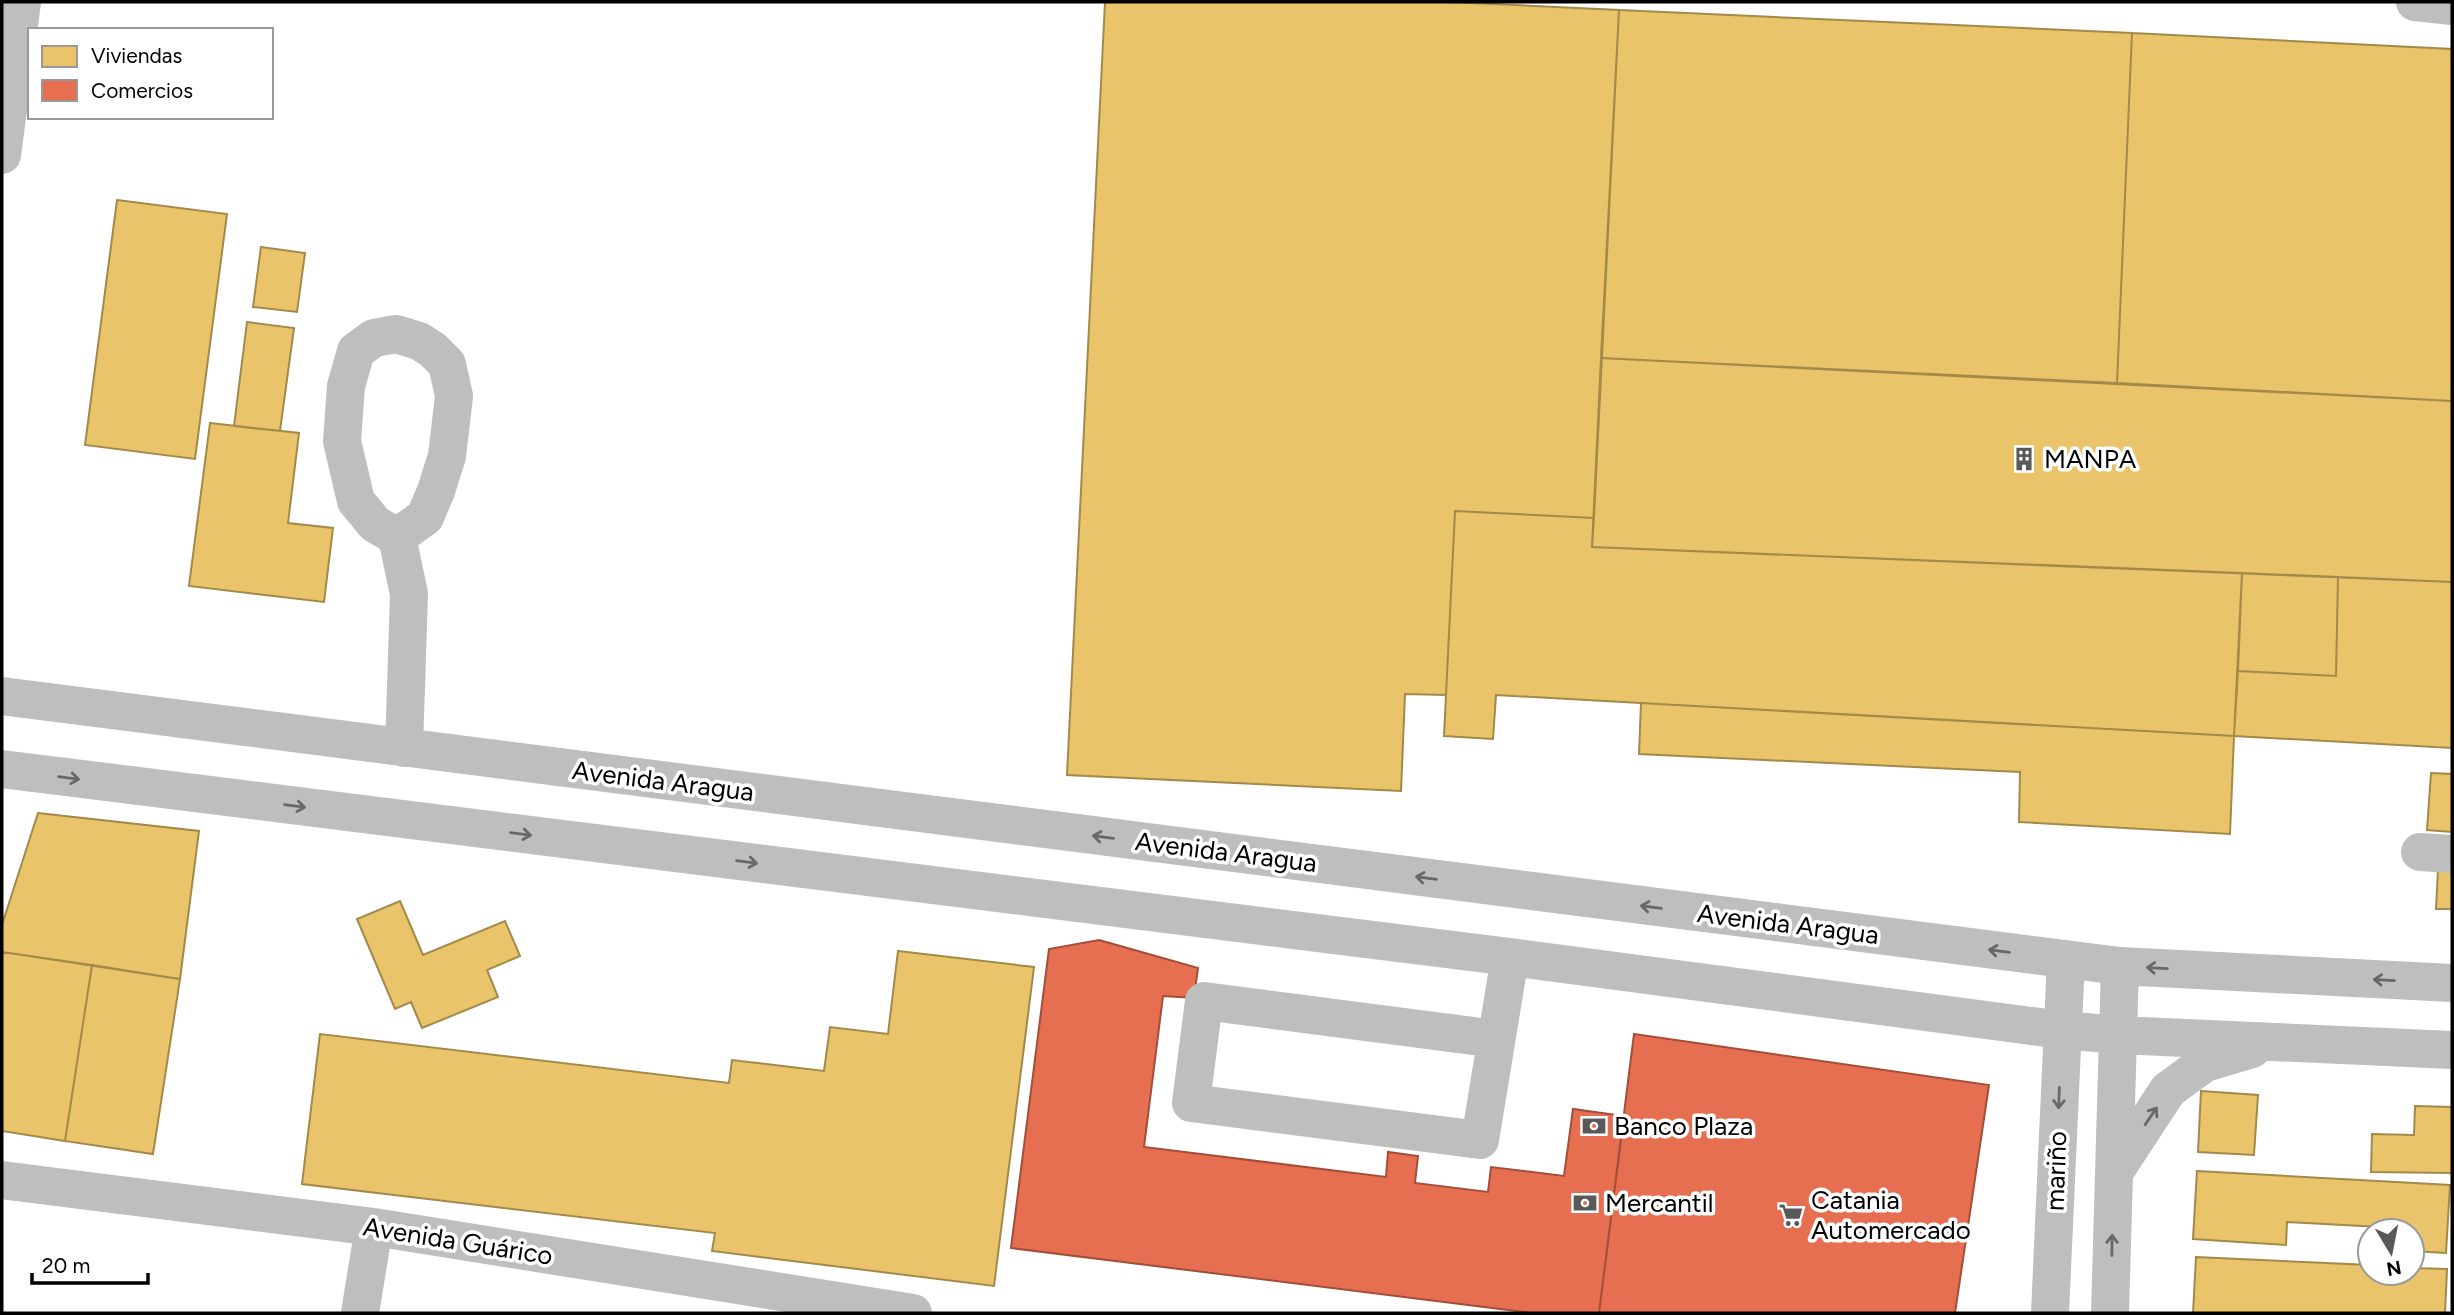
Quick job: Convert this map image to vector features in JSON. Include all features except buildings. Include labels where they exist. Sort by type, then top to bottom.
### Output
[{"type":"street","points":[[2,155],[22,2]]},
{"type":"street","points":[[2415,2],[2452,6]]},
{"type":"street","points":[[397,537],[425,517],[436,491],[447,456],[454,396],[447,364],[419,341],[396,334],[374,338],[356,351],[346,386],[342,441],[356,501],[375,524],[397,537],[409,594],[404,748]]},
{"type":"street","name":"Avenida Aragua","points":[[2,696],[2066,960],[2120,966],[2452,983]]},
{"type":"street","points":[[2,769],[1510,957],[2062,1030],[2452,1050]]},
{"type":"street","points":[[1496,1038],[1204,1001],[1191,1103],[1479,1139],[1510,957]]},
{"type":"street","name":"mariño","points":[[2050,1313],[2066,960]]},
{"type":"street","points":[[2110,1313],[2120,966]]},
{"type":"street","points":[[2113,1173],[2168,1090],[2205,1063],[2272,1042]]},
{"type":"street","name":"Avenida Guárico","points":[[2,1180],[374,1227],[875,1310],[913,1313]]},
{"type":"street","points":[[360,1313],[374,1227]]},
{"type":"place","name":"MANPA","points":[[2024,459]]},
{"type":"place","name":"Banco Plaza","points":[[1594,1126]]},
{"type":"place","name":"Mercantil","points":[[1585,1203]]},
{"type":"place","name":"Catania Automercado","points":[[1791,1215]]}]
